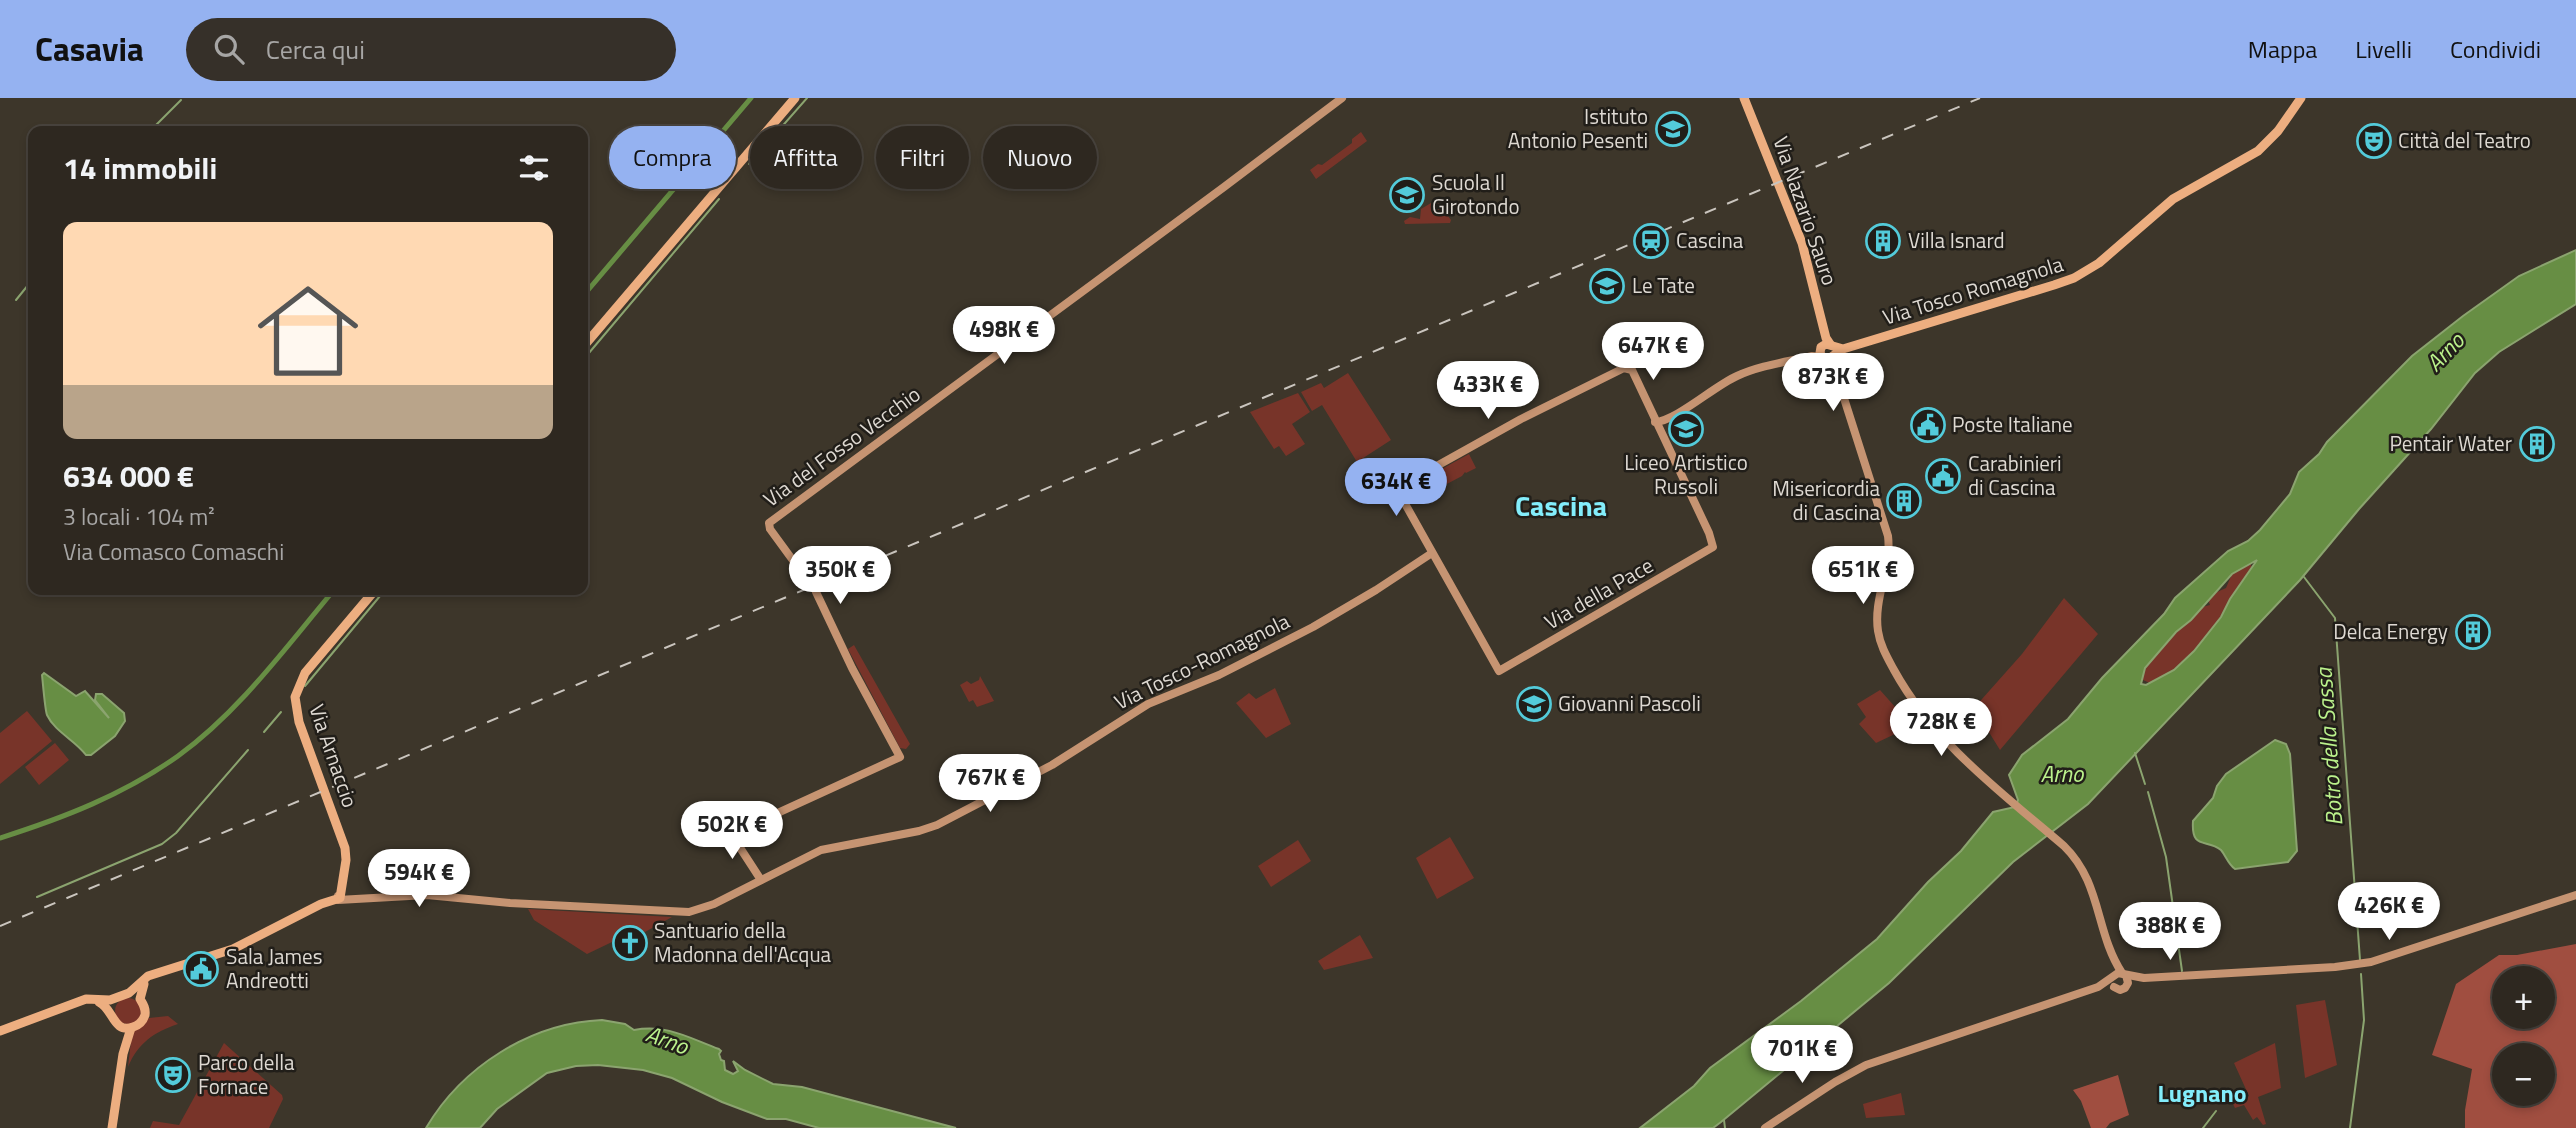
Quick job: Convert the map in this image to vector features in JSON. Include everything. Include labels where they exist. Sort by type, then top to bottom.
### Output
[{"type":"main road","points":[[588,341],[795,98]]},
{"type":"main road","name":"Via del Fosso Vecchio","points":[[808,581],[770,529],[769,523],[1342,98]]},
{"type":"main road","name":"Via Nazario Sauro","points":[[1744,98],[1805,253],[1828,352],[1888,536],[1888,560],[1877,612],[1881,645],[1908,695],[1947,744],[2078,861],[2088,879],[2120,975]]},
{"type":"main road","name":"Via Tosco Romagnola","points":[[1668,419],[1738,375],[1828,352],[2080,275],[2099,263],[2166,204],[2258,151],[2278,131],[2301,98]]},
{"type":"main road","points":[[1432,553],[1399,493],[1401,484],[1538,411],[1629,368],[1662,436]]},
{"type":"main road","points":[[1655,422],[1668,419]]},
{"type":"main road","points":[[1662,436],[1668,419]]},
{"type":"main road","name":"Via della Pace","points":[[1432,553],[1499,671],[1708,551],[1713,545],[1662,436]]},
{"type":"main road","name":"Via Tosco-Romagnola","points":[[129,993],[144,978],[233,949],[321,904],[355,897],[427,895],[684,913],[714,905],[821,850],[937,825],[1061,760],[1148,704],[1219,675],[1313,627],[1432,553]]},
{"type":"main road","points":[[761,880],[735,840],[736,832],[900,757],[852,668],[816,592]]},
{"type":"main road","name":"Via Arnaccio","points":[[338,900],[341,896],[346,856],[344,843],[295,703],[300,681],[371,595]]},
{"type":"main road","points":[[321,904],[342,881],[355,897]]},
{"type":"main road","points":[[1765,1128],[1866,1065],[2098,987],[2120,975],[2144,978],[2335,967],[2371,962],[2576,895]]},
{"type":"main road","points":[[140,999],[143,985],[154,974]]},
{"type":"main road","points":[[2120,975],[2127,985]]},
{"type":"main road","points":[[2113,987],[2120,975]]},
{"type":"main road","points":[[2098,987],[2120,990],[2144,978]]},
{"type":"main road","points":[[0,1031],[79,1002],[116,998],[129,993],[140,999],[145,1007],[144,1018],[131,1028],[123,1054],[112,1128]]},
{"type":"main road","points":[[111,1012],[111,1004],[116,998]]},
{"type":"main road","points":[[79,1002],[101,1003],[111,1012],[120,1031],[123,1054]]},
{"type":"main road","points":[[116,1023],[131,1028]]},
{"type":"shaded area","points":[[1361,132],[1367,141],[1316,179],[1310,170],[1318,164],[1322,165],[1352,143],[1352,139]]},
{"type":"shaded area","points":[[1436,200],[1451,220],[1450,223],[1405,224],[1404,221],[1410,217],[1420,219],[1421,209]]},
{"type":"shaded area","points":[[1348,373],[1391,440],[1357,462],[1322,405],[1312,411],[1301,392],[1321,383],[1324,388]]},
{"type":"shaded area","points":[[1298,393],[1310,412],[1292,424],[1305,444],[1286,456],[1279,446],[1274,449],[1250,412]]},
{"type":"shaded area","points":[[1469,454],[1476,468],[1420,496],[1421,499],[1412,504],[1406,494],[1409,487]]},
{"type":"shaded area","points":[[2250,562],[2252,568],[2198,649],[2172,672],[2150,683],[2143,680],[2141,676],[2160,649],[2202,607],[2210,605],[2208,600],[2226,588],[2232,574]]},
{"type":"shaded area","points":[[2064,598],[2098,634],[2000,750],[1974,708],[2022,654]]},
{"type":"shaded area","points":[[854,645],[910,744],[906,749],[900,748],[848,649]]},
{"type":"shaded area","points":[[980,676],[994,701],[977,707],[973,700],[969,702],[960,685],[967,681],[971,684],[979,680]]},
{"type":"shaded area","points":[[1275,688],[1291,724],[1266,738],[1236,703],[1249,693],[1256,699]]},
{"type":"shaded area","points":[[1880,690],[1912,726],[1876,743],[1859,724],[1866,717],[1857,704]]},
{"type":"shaded area","points":[[27,711],[52,741],[0,784],[0,733]]},
{"type":"shaded area","points":[[55,743],[69,760],[39,785],[25,767]]},
{"type":"shaded area","points":[[1450,837],[1474,878],[1437,899],[1416,858]]},
{"type":"shaded area","points":[[1298,840],[1311,861],[1271,887],[1258,866]]},
{"type":"shaded area","points":[[528,909],[672,917],[645,932],[635,931],[587,954],[534,920]]},
{"type":"shaded area","points":[[1360,935],[1373,958],[1324,970],[1318,961]]},
{"type":"shaded area","points":[[2576,944],[2576,1128],[2465,1128],[2465,1110],[2472,1069],[2432,1055],[2456,984],[2499,955],[2517,955]]},
{"type":"shaded area","points":[[128,998],[137,1002],[141,1011],[137,1020],[128,1024],[119,1020],[115,1011],[119,1002]]},
{"type":"shaded area","points":[[2325,1000],[2337,1065],[2305,1078],[2296,1005]]},
{"type":"shaded area","points":[[168,1016],[178,1024],[148,1039],[128,1067],[132,1032],[149,1018]]},
{"type":"shaded area","points":[[224,1043],[282,1095],[283,1099],[269,1128],[150,1128],[153,1121],[179,1125]]},
{"type":"shaded area","points":[[2275,1043],[2281,1088],[2258,1097],[2266,1124],[2263,1125],[2257,1117],[2253,1120],[2244,1105],[2235,1108],[2233,1104],[2249,1096],[2234,1063]]},
{"type":"shaded area","points":[[2118,1075],[2129,1115],[2110,1123],[2106,1128],[2091,1128],[2081,1101],[2073,1090]]},
{"type":"shaded area","points":[[1901,1093],[1905,1115],[1866,1118],[1863,1104]]},
{"type":"water","name":"Arno","points":[[2576,250],[2576,304],[2499,352],[2475,373],[2431,429],[2300,580],[2088,804],[2013,862],[1889,983],[1713,1128],[1640,1128],[1694,1086],[1710,1068],[1801,1001],[1877,939],[1928,882],[1961,851],[1993,812],[2015,807],[2018,800],[2009,775],[2022,755],[2068,719],[2102,678],[2164,614],[2175,598],[2228,551],[2248,541],[2260,530],[2290,494],[2299,472],[2412,356],[2519,276]],"holes":[[[2257,560],[2221,617],[2194,651],[2174,670],[2146,685],[2141,684],[2145,668],[2176,632],[2191,620],[2232,574]]]},
{"type":"water","points":[[44,673],[76,696],[85,691],[109,718],[95,700],[96,694],[102,694],[124,713],[125,721],[115,736],[91,755],[86,755],[47,715],[42,675]]},
{"type":"water","points":[[2275,740],[2286,744],[2290,754],[2297,851],[2288,862],[2235,869],[2221,850],[2197,840],[2193,821],[2213,798],[2217,786],[2226,774]]},
{"type":"water","name":"Arno","points":[[602,1020],[625,1024],[634,1030],[667,1030],[719,1049],[725,1070],[733,1074],[738,1071],[733,1061],[773,1084],[802,1087],[956,1128],[819,1128],[786,1119],[767,1119],[722,1102],[672,1078],[643,1070],[598,1065],[576,1066],[547,1073],[497,1109],[480,1128],[426,1128],[459,1086],[500,1052],[549,1030]]},
{"type":"waterway","points":[[588,290],[751,98]]},
{"type":"waterway","points":[[749,164],[807,98]]},
{"type":"waterway","points":[[155,126],[181,100]]},
{"type":"waterway","points":[[588,354],[719,199]]},
{"type":"waterway","points":[[16,300],[28,285]]},
{"type":"waterway","name":"Botro della Sassa","points":[[2304,577],[2335,618],[2360,960]]},
{"type":"waterway","points":[[0,838],[114,794],[178,756],[242,699],[330,595]]},
{"type":"waterway","points":[[305,686],[381,595]]},
{"type":"waterway","points":[[264,732],[281,712]]},
{"type":"waterway","points":[[37,897],[162,844],[176,833],[248,750]]},
{"type":"waterway","points":[[2135,753],[2145,784]]},
{"type":"waterway","points":[[2148,792],[2166,857],[2182,971]]},
{"type":"waterway","name":"Botro della Sassa","points":[[2350,1128],[2364,1020],[2361,974]]},
{"type":"waterway","points":[[2203,1128],[2216,1111]]},
{"type":"waterway","points":[[1724,1120],[1725,1128]]},
{"type":"railway","points":[[0,926],[1980,98]]},
{"type":"place","name":"Istituto Antonio Pesenti","points":[[1673,129]]},
{"type":"place","name":"Città del Teatro","points":[[2374,141]]},
{"type":"place","name":"Scuola Il Girotondo","points":[[1407,195]]},
{"type":"place","name":"Cascina","points":[[1651,241]]},
{"type":"place","name":"Villa Isnard","points":[[1883,241]]},
{"type":"place","name":"Le Tate","points":[[1607,286]]},
{"type":"place","name":"Poste Italiane","points":[[1928,425]]},
{"type":"place","name":"Liceo Artistico Russoli","points":[[1686,429]]},
{"type":"place","name":"Pentair Water","points":[[2537,444]]},
{"type":"place","name":"Carabinieri di Cascina","points":[[1943,476]]},
{"type":"place","name":"Misericordia di Cascina","points":[[1904,501]]},
{"type":"place","name":"Delca Energy","points":[[2473,632]]},
{"type":"place","name":"Giovanni Pascoli","points":[[1534,704]]},
{"type":"place","name":"Santuario della Madonna dell'Acqua","points":[[630,943]]},
{"type":"place","name":"Sala James Andreotti","points":[[201,969]]},
{"type":"place","name":"Parco della Fornace","points":[[173,1075]]},
{"type":"district","name":"Cascina","points":[[1561,506]]},
{"type":"district","name":"Lugnano","points":[[2202,1094]]}]
